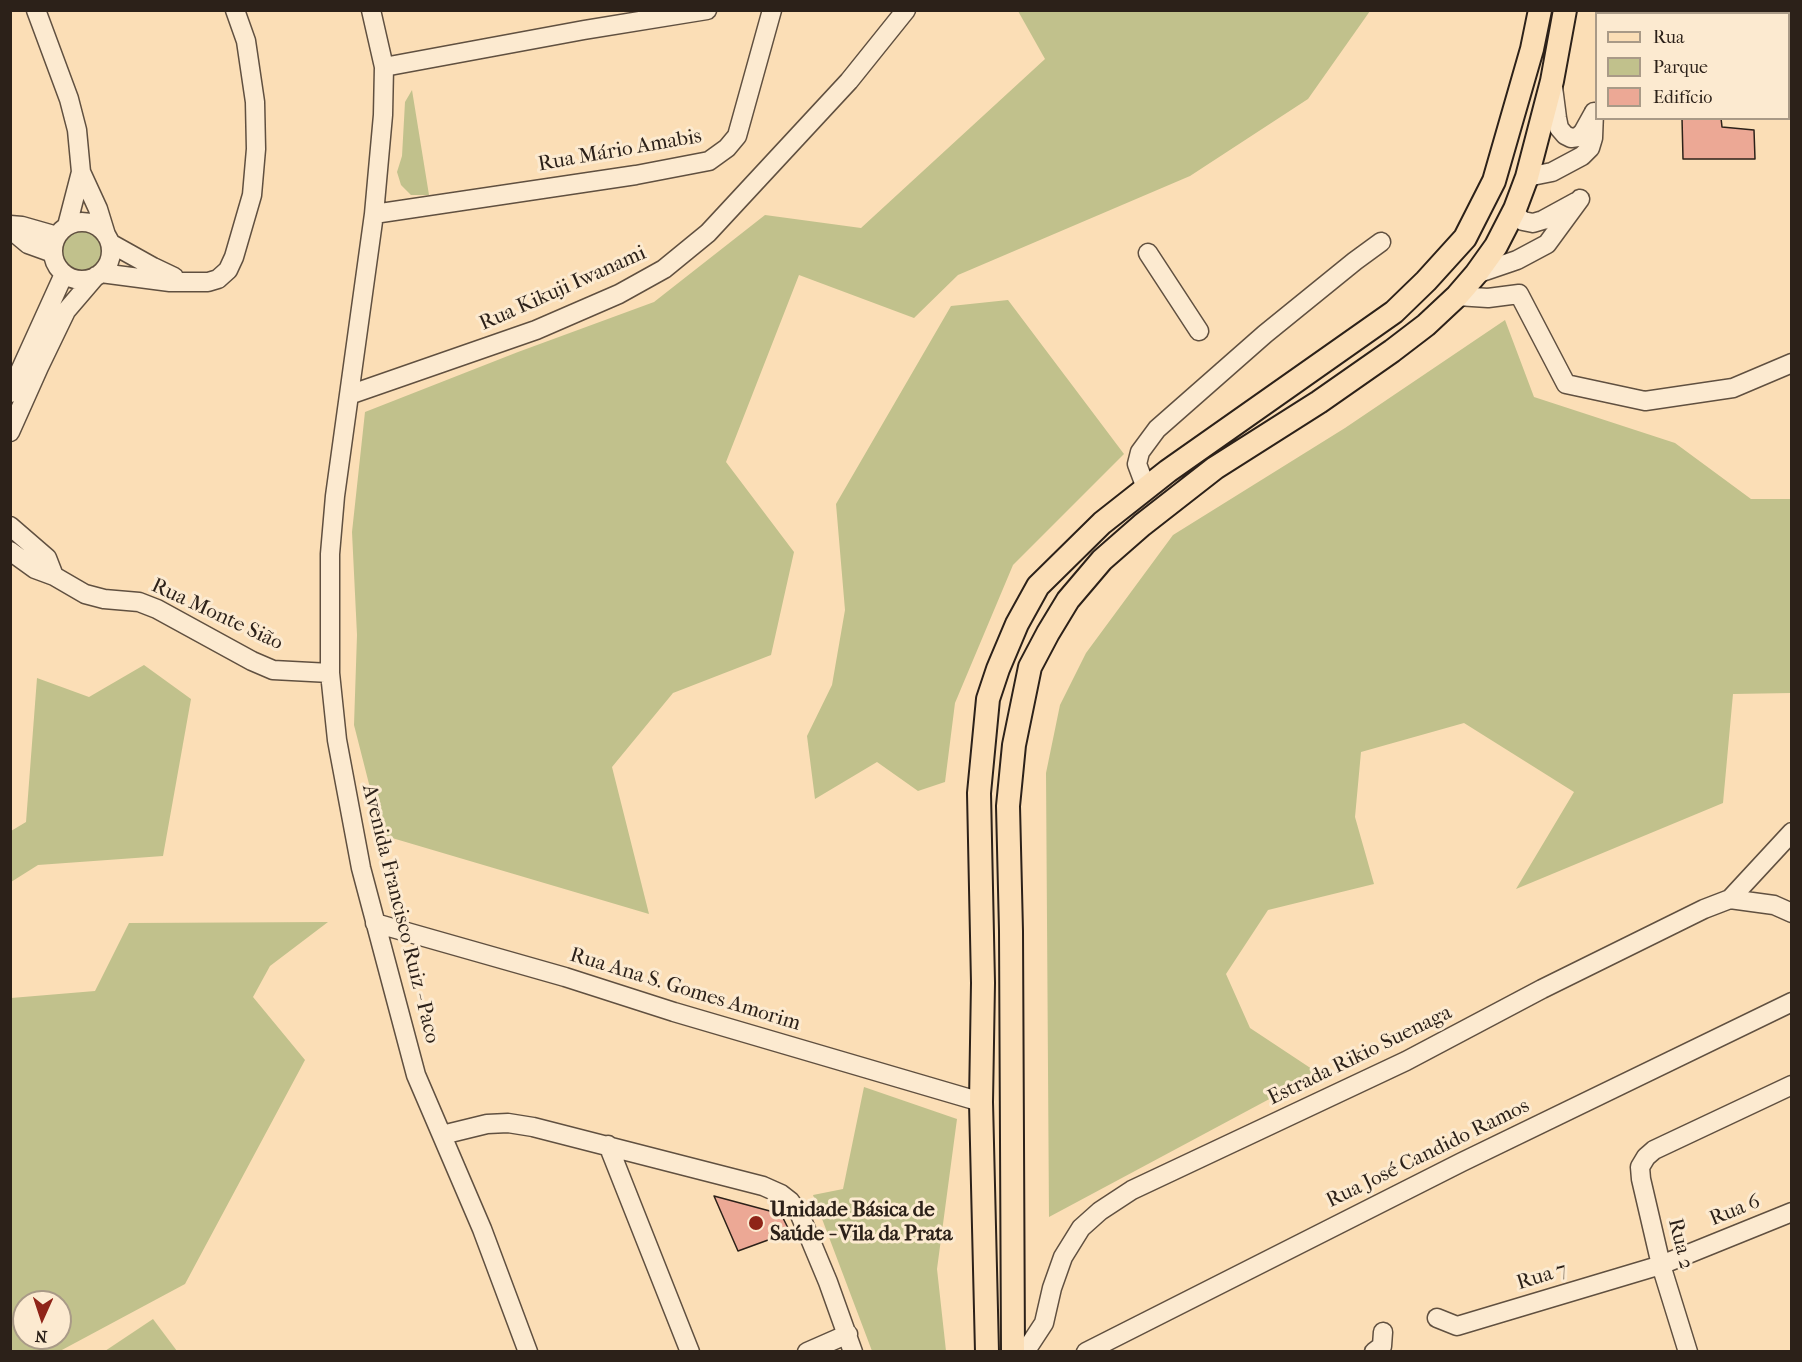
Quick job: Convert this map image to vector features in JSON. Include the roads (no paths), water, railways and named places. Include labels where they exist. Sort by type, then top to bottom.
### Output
[{"type":"main road","points":[[987,1352],[981,1102],[983,983],[979,794],[988,699],[998,669],[1017,624],[1038,586],[1102,523],[1146,488],[1273,396],[1394,312],[1465,238],[1494,181],[1532,49],[1540,10]]},
{"type":"main road","points":[[1013,1352],[1008,806],[1014,745],[1030,667],[1068,600],[1102,560],[1215,468],[1319,402],[1426,325],[1457,296],[1476,274],[1496,246],[1515,209],[1527,177],[1552,81],[1565,10]]},
{"type":"street","points":[[10,432],[66,311],[110,260],[108,239],[98,209],[81,172],[76,130],[69,99],[36,10]]},
{"type":"street","points":[[81,172],[59,239],[56,265],[64,274],[70,278],[83,280],[99,275],[208,282],[218,279],[228,270],[252,195],[256,149],[255,102],[246,41],[236,10]]},
{"type":"street","name":"Avenida Francisco Ruiz - Paco","points":[[371,10],[384,67],[383,115],[374,214],[335,496],[330,554],[330,673],[350,813],[375,923],[416,1075],[482,1229],[528,1352]]},
{"type":"street","points":[[384,67],[707,10]]},
{"type":"street","name":"Rua Mário Amabis","points":[[374,214],[636,175],[709,161],[727,148],[737,136],[772,10]]},
{"type":"street","name":"Rua Kikuji Iwanami","points":[[349,394],[536,330],[619,294],[664,269],[708,233],[849,81],[906,10]]},
{"type":"street","points":[[1527,177],[1552,172],[1567,166],[1590,148],[1593,138],[1594,112],[1583,132],[1578,136],[1571,138],[1559,128],[1552,81]]},
{"type":"street","points":[[1476,274],[1517,260],[1547,244],[1580,199],[1543,220],[1533,222],[1523,221],[1517,216],[1515,209]]},
{"type":"street","points":[[59,239],[81,222],[90,223],[99,228],[108,239],[153,267],[187,282]]},
{"type":"street","points":[[10,227],[22,226],[59,239]]},
{"type":"street","points":[[1146,488],[1137,464],[1140,452],[1157,429],[1265,334],[1382,242]]},
{"type":"street","points":[[1148,254],[1199,331]]},
{"type":"street","points":[[10,393],[64,274]]},
{"type":"street","points":[[1457,296],[1488,298],[1519,294],[1566,384],[1645,401],[1733,388],[1791,363]]},
{"type":"street","name":"Rua Monte Sião","points":[[10,526],[47,558],[54,576]]},
{"type":"street","name":"Rua Monte Sião","points":[[10,551],[35,569],[54,576],[85,594],[104,599],[139,602],[273,670],[330,673]]},
{"type":"street","points":[[1730,899],[1791,832]]},
{"type":"street","name":"Estrada Rikio Suenaga","points":[[1024,1352],[1044,1323],[1052,1288],[1063,1257],[1082,1228],[1100,1211],[1132,1190],[1406,1061],[1542,989],[1704,909],[1730,899],[1774,905],[1791,914]]},
{"type":"street","name":"Rua Ana S. Gomes Amorim","points":[[375,923],[565,977],[674,1012],[981,1102]]},
{"type":"street","name":"Rua José Candido Ramos","points":[[1086,1352],[1462,1162],[1791,1002]]},
{"type":"street","name":"Rua 2","points":[[1688,1352],[1661,1265],[1640,1167],[1654,1150],[1791,1085]]},
{"type":"street","points":[[442,1135],[487,1124],[508,1123],[533,1127],[763,1186],[781,1194],[790,1201],[800,1215],[850,1343],[807,1352]]},
{"type":"street","points":[[608,1145],[690,1352]]},
{"type":"street","name":"Rua 6","points":[[1661,1265],[1791,1212]]},
{"type":"street","name":"Rua 7","points":[[1437,1318],[1457,1326],[1661,1265]]},
{"type":"street","points":[[1374,1352],[1382,1346],[1383,1332]]},
{"type":"place","name":"Unidade Básica de Saúde - Vila da Prata","points":[[756,1223]]}]
